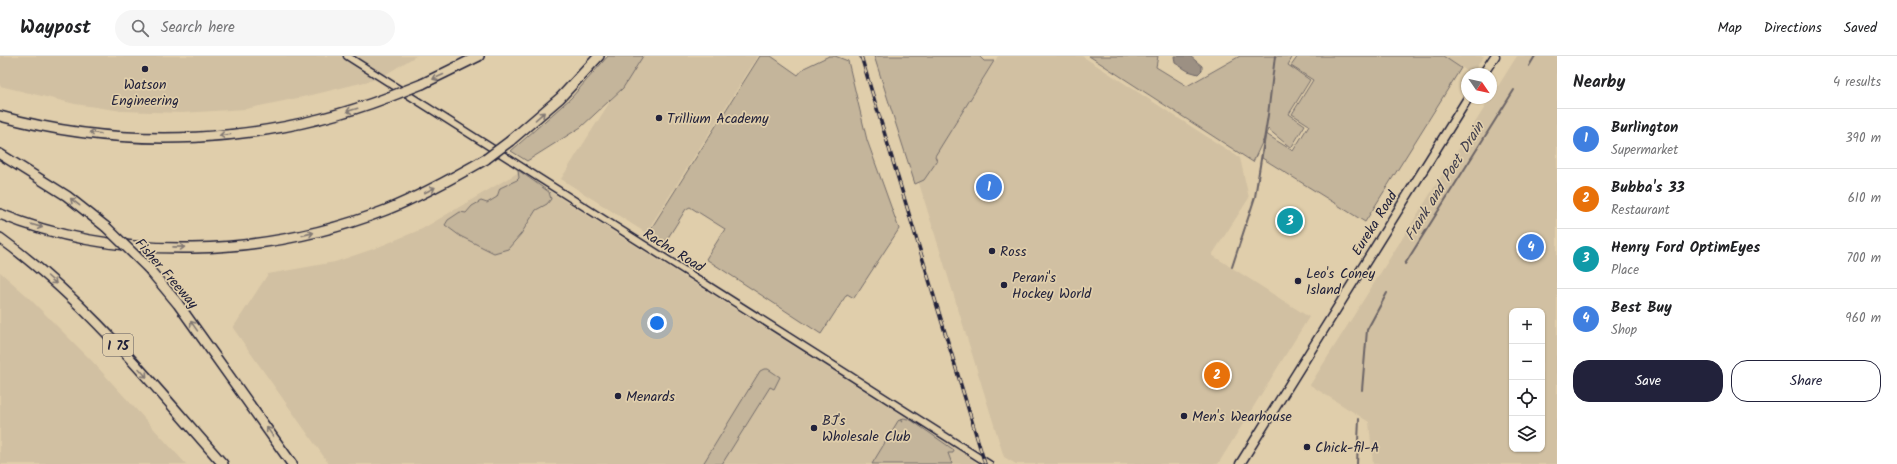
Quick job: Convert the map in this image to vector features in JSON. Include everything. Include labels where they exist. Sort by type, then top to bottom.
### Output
[{"type":"highway","points":[[0,116],[48,128],[117,136],[153,138],[214,136],[275,128],[349,111],[422,84],[479,56]]},
{"type":"highway","points":[[0,214],[57,232],[109,242],[173,247],[248,244],[317,232],[363,218],[432,189],[486,159],[510,141],[560,98],[599,56]]},
{"type":"highway","name":"Fisher Freeway","points":[[0,154],[67,196],[106,227],[148,268],[178,304],[292,464]]},
{"type":"highway","name":"I 75","points":[[0,238],[48,276],[92,318],[223,464]]},
{"type":"main road","points":[[1487,68],[1495,56]]},
{"type":"main road","name":"Eureka Road","points":[[1240,464],[1464,104]]},
{"type":"street","name":"Racho Road","points":[[347,56],[989,464]]},
{"type":"shaded area","points":[[0,56],[341,56],[377,79],[246,109],[182,113],[122,111],[75,104],[0,86]]},
{"type":"shaded area","points":[[353,56],[416,56],[383,76]]},
{"type":"shaded area","points":[[608,56],[643,56],[623,88],[581,127],[527,161],[511,151],[571,98]]},
{"type":"shaded area","name":"Trillium Academy","points":[[639,56],[758,56],[646,233],[561,179]]},
{"type":"shaded area","points":[[760,56],[771,56],[798,75],[804,68],[829,56],[835,56],[848,61],[867,140],[899,229],[854,298],[847,294],[821,334],[706,259],[725,229],[690,207],[686,209],[664,244],[649,232]]},
{"type":"shaded area","points":[[874,56],[979,56],[984,61],[994,61],[935,156],[937,161],[924,180],[915,184]]},
{"type":"shaded area","points":[[998,56],[1082,56],[1240,158],[1249,198],[1212,255],[1309,317],[1218,464],[1016,464],[1004,457],[918,180]]},
{"type":"shaded area","points":[[1089,56],[1158,56],[1156,67],[1187,86],[1240,56],[1293,56],[1288,65],[1310,80],[1289,114],[1305,125],[1291,148],[1268,129],[1253,162]]},
{"type":"shaded area","points":[[1174,56],[1190,56],[1202,66],[1202,70],[1198,74],[1188,71],[1175,63]]},
{"type":"shaded area","points":[[1298,56],[1443,56],[1461,68],[1365,222],[1262,158],[1266,134],[1293,151],[1309,125],[1292,114],[1313,80],[1291,66]]},
{"type":"shaded area","points":[[1443,56],[1484,56],[1476,68],[1462,68]]},
{"type":"shaded area","points":[[1517,56],[1557,56],[1557,464],[1373,464],[1369,422],[1310,385],[1487,104],[1497,104],[1497,88]]},
{"type":"shaded area","points":[[518,170],[549,192],[551,199],[547,204],[536,210],[521,234],[508,249],[494,253],[460,236],[445,225],[448,220],[460,212],[466,213],[472,206],[481,201],[487,203],[497,197],[500,188],[519,178]]},
{"type":"shaded area","points":[[519,172],[975,461],[976,464],[329,464],[233,328],[268,274],[335,262],[376,248],[422,229]]},
{"type":"shaded area","points":[[0,272],[25,294],[91,360],[186,464],[0,464]]},
{"type":"shaded area","points":[[768,369],[780,377],[774,389],[770,387],[722,464],[703,464],[760,371]]},
{"type":"shaded area","points":[[904,418],[911,420],[954,450],[953,453],[948,453],[952,464],[872,464],[898,421],[903,422],[901,419]]},
{"type":"waterway","points":[[1232,267],[1255,197],[1268,115],[1275,56]]},
{"type":"waterway","name":"Frank and Poet Drain","points":[[1529,66],[1535,56]]},
{"type":"waterway","name":"Frank and Poet Drain","points":[[1405,264],[1514,90]]},
{"type":"waterway","name":"Frank and Poet Drain","points":[[1362,390],[1367,330],[1387,293]]},
{"type":"waterway","name":"Frank and Poet Drain","points":[[1357,464],[1359,419]]},
{"type":"railway","points":[[861,56],[985,464]]},
{"type":"place","name":"Watson Engineering","points":[[145,69]]},
{"type":"place","name":"Trillium Academy","points":[[659,118]]},
{"type":"place","name":"Burlington","points":[[989,187]]},
{"type":"place","name":"Henry Ford OptimEyes","points":[[1290,221]]},
{"type":"place","name":"Best Buy","points":[[1531,247]]},
{"type":"place","name":"Ross","points":[[992,251]]},
{"type":"place","name":"Leo's Coney Island","points":[[1298,281]]},
{"type":"place","name":"Perani's Hockey World","points":[[1004,285]]},
{"type":"place","name":"Bubba's 33","points":[[1217,375]]},
{"type":"place","name":"Menards","points":[[618,396]]},
{"type":"place","name":"Men's Wearhouse","points":[[1184,416]]},
{"type":"place","name":"BJ's Wholesale Club","points":[[814,428]]},
{"type":"place","name":"Chick-fil-A","points":[[1307,447]]}]
